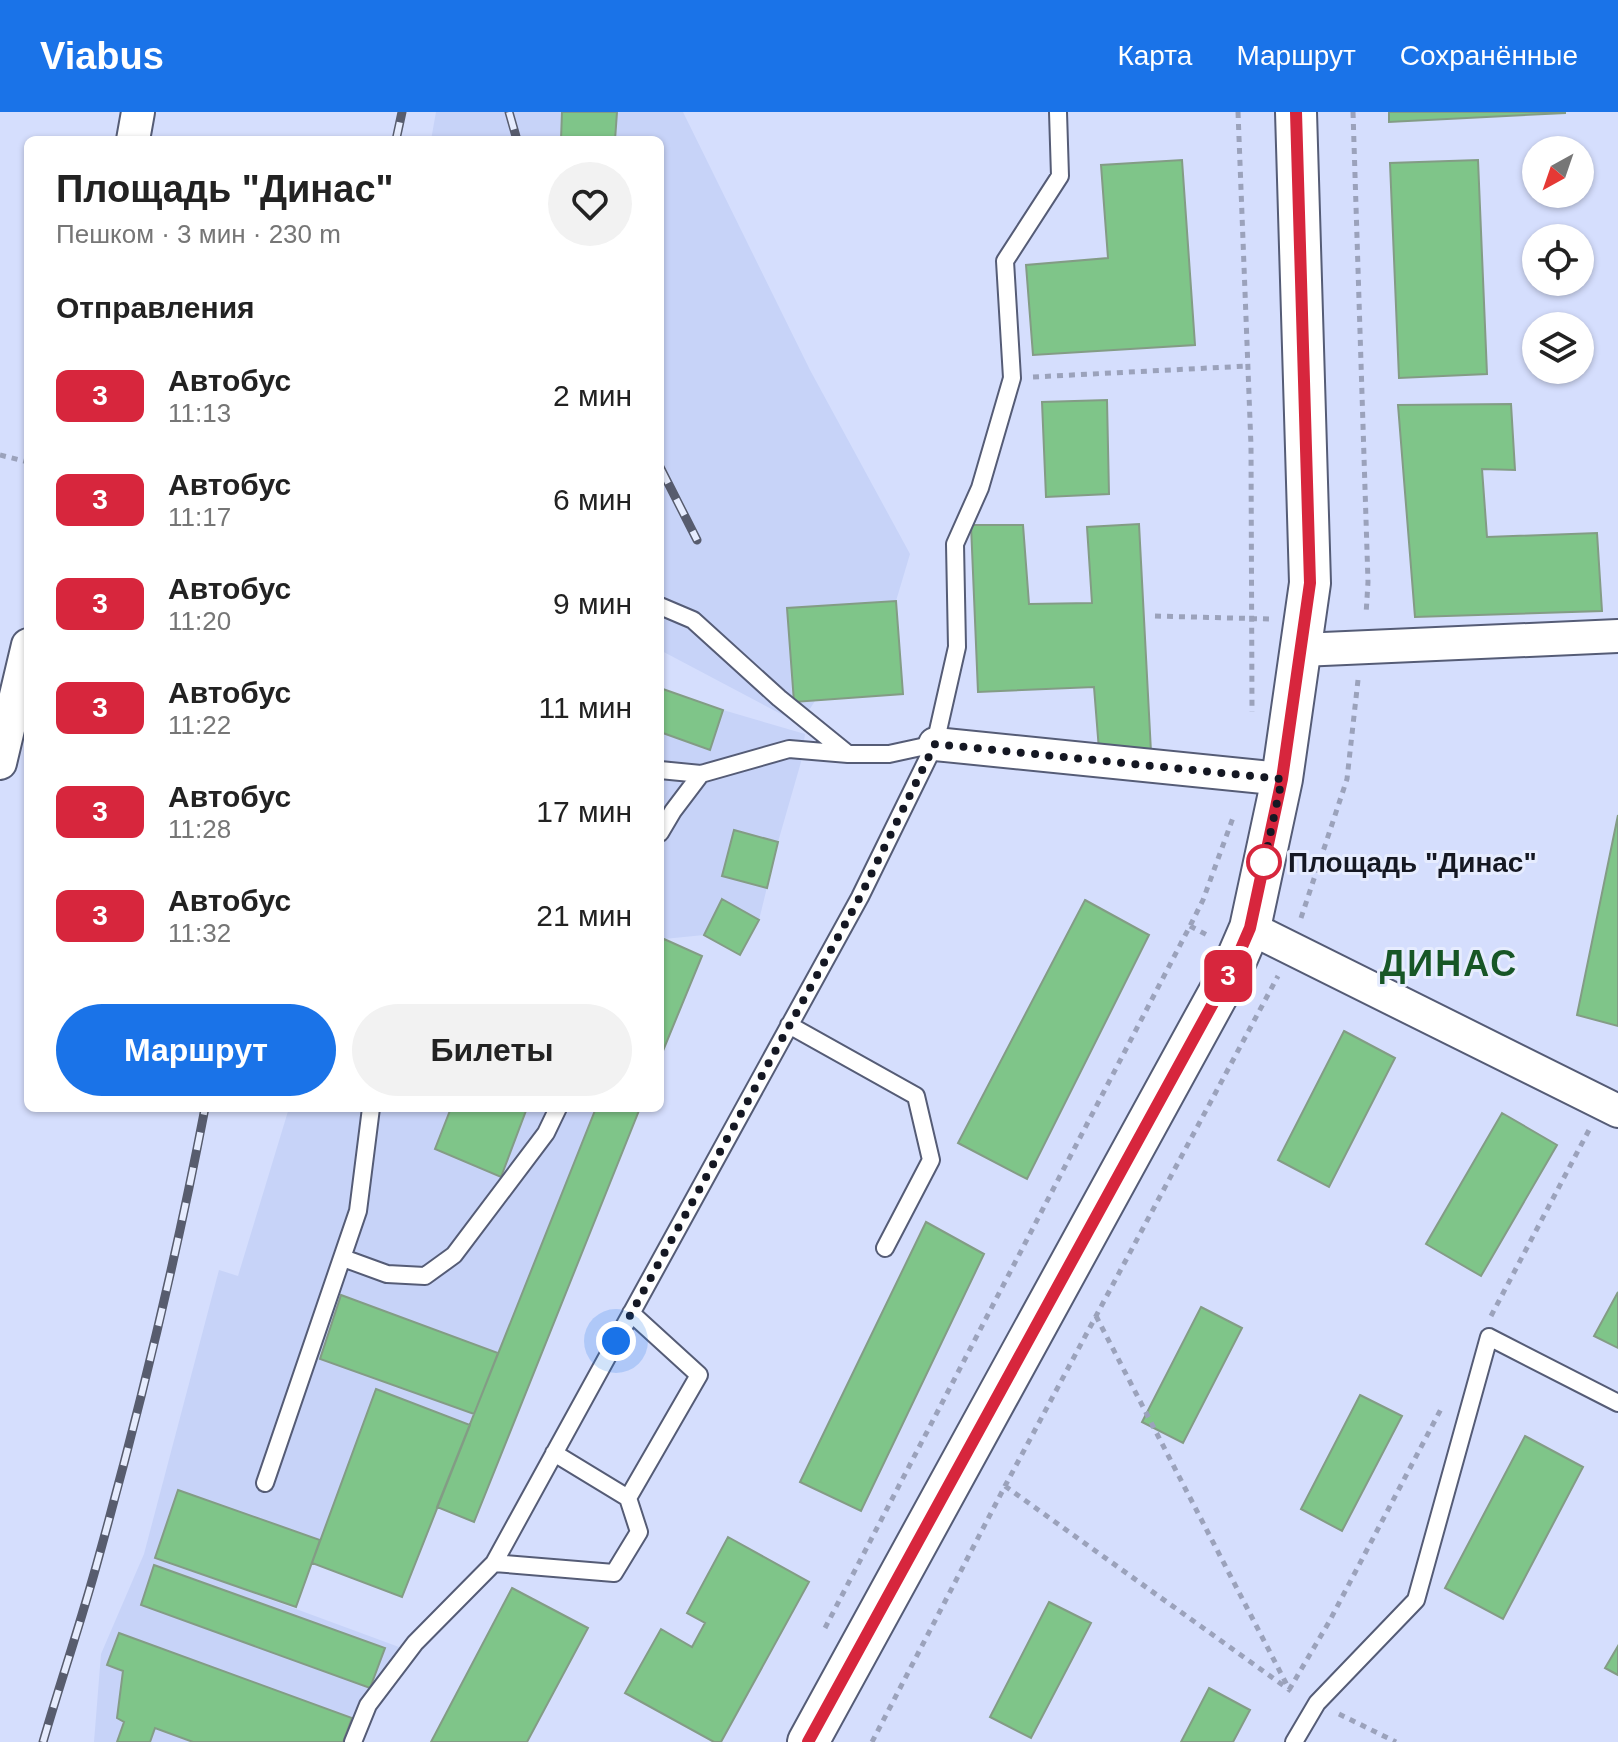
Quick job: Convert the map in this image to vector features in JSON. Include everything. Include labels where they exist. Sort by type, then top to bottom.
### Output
[{"type":"street","points":[[134,136],[138,112]]},
{"type":"street","points":[[808,1742],[1234,965],[1250,928],[1266,776],[1303,634],[1311,566],[1296,112]]},
{"type":"street","points":[[1303,634],[1618,636]]},
{"type":"street","points":[[0,763],[24,662]]},
{"type":"street","points":[[935,744],[1266,776]]},
{"type":"street","points":[[1250,928],[1618,1111]]},
{"type":"lane","points":[[353,1742],[368,1705],[415,1643],[494,1563],[860,897],[935,744],[957,647],[955,544],[980,488],[1012,378],[1005,261],[1060,176],[1058,112]]},
{"type":"lane","points":[[664,608],[693,620],[779,698],[848,754]]},
{"type":"lane","points":[[664,770],[701,774],[789,749],[889,754],[935,744]]},
{"type":"lane","points":[[664,826],[701,774]]},
{"type":"lane","points":[[789,1025],[916,1096],[931,1160],[885,1248]]},
{"type":"lane","points":[[265,1483],[358,1211],[370,1112]]},
{"type":"lane","points":[[343,1258],[387,1274],[425,1276],[454,1255],[546,1133],[556,1112]]},
{"type":"lane","points":[[628,1498],[699,1375],[631,1313]]},
{"type":"lane","points":[[1294,1742],[1317,1703],[1416,1600],[1489,1337],[1618,1403]]},
{"type":"lane","points":[[494,1563],[614,1573],[639,1532],[628,1498],[554,1453]]},
{"type":"path","points":[[824,1629],[1266,776],[1252,742],[1251,446],[1238,112]]},
{"type":"path","points":[[1012,378],[1248,366]]},
{"type":"path","points":[[0,455],[24,461]]},
{"type":"path","points":[[1155,616],[1252,619],[1303,634]]},
{"type":"path","points":[[1096,1316],[1289,1690]]},
{"type":"path","points":[[1005,1486],[1289,1690],[1396,1742]]},
{"type":"shaded area","points":[[436,112],[683,112],[810,370],[910,554],[896,601],[788,608],[794,702],[815,701],[800,724],[664,652],[664,136],[432,136]]},
{"type":"shaded area","points":[[664,689],[805,734],[801,762],[759,920],[722,900],[704,935],[664,939]]},
{"type":"shaded area","points":[[288,1112],[594,1112],[402,1597],[312,1563],[296,1607],[234,1586],[399,1647],[363,1742],[94,1742],[101,1654],[144,1554],[219,1270],[238,1276]]},
{"type":"building","points":[[562,112],[617,112],[615,136],[561,136]]},
{"type":"building","points":[[1389,112],[1565,112],[1565,113],[1389,122]]},
{"type":"building","points":[[1182,160],[1195,345],[1033,355],[1026,265],[1108,258],[1101,165]]},
{"type":"building","points":[[1478,160],[1487,374],[1399,378],[1390,163]]},
{"type":"building","points":[[1107,400],[1109,494],[1046,497],[1042,402]]},
{"type":"building","points":[[1511,404],[1515,470],[1482,469],[1487,537],[1597,533],[1602,611],[1415,617],[1398,405]]},
{"type":"building","points":[[1139,524],[1151,752],[1099,750],[1094,687],[978,692],[971,525],[1023,525],[1029,604],[1092,603],[1087,527]]},
{"type":"building","points":[[896,601],[903,694],[794,702],[787,608]]},
{"type":"building","points":[[664,689],[723,710],[710,750],[664,733]]},
{"type":"building","points":[[1618,815],[1618,1026],[1577,1015]]},
{"type":"building","points":[[734,830],[778,842],[767,888],[722,876]]},
{"type":"building","points":[[722,899],[759,920],[740,955],[704,935]]},
{"type":"building","points":[[1085,900],[1149,935],[1027,1179],[958,1143]]},
{"type":"building","points":[[664,939],[702,956],[664,1048]]},
{"type":"building","points":[[1344,1031],[1395,1058],[1329,1187],[1278,1160]]},
{"type":"building","points":[[449,1112],[525,1112],[501,1177],[435,1149]]},
{"type":"building","points":[[594,1112],[638,1112],[474,1522],[437,1507]]},
{"type":"building","points":[[1502,1113],[1557,1145],[1481,1276],[1426,1244]]},
{"type":"building","points":[[926,1222],[984,1254],[861,1511],[800,1482]]},
{"type":"building","points":[[1618,1292],[1618,1348],[1594,1336]]},
{"type":"building","points":[[341,1295],[498,1353],[474,1414],[320,1359]]},
{"type":"building","points":[[1201,1307],[1242,1328],[1183,1443],[1142,1422]]},
{"type":"building","points":[[376,1389],[470,1425],[402,1597],[312,1563]]},
{"type":"building","points":[[1360,1395],[1402,1416],[1342,1531],[1301,1509]]},
{"type":"building","points":[[1525,1436],[1583,1467],[1503,1619],[1445,1588]]},
{"type":"building","points":[[178,1490],[320,1540],[296,1607],[155,1558]]},
{"type":"building","points":[[728,1537],[809,1582],[721,1742],[714,1742],[625,1693],[661,1629],[692,1647],[705,1623],[687,1613]]},
{"type":"building","points":[[154,1565],[385,1648],[370,1688],[141,1605]]},
{"type":"building","points":[[512,1588],[588,1628],[527,1742],[431,1742]]},
{"type":"building","points":[[1049,1602],[1091,1623],[1031,1738],[990,1717]]},
{"type":"building","points":[[119,1633],[352,1718],[343,1742],[193,1742],[155,1728],[150,1742],[117,1742],[124,1722],[117,1718],[123,1671],[107,1665]]},
{"type":"building","points":[[1618,1646],[1618,1675],[1605,1668]]},
{"type":"building","points":[[1209,1688],[1250,1710],[1233,1742],[1181,1742]]},
{"type":"railway","points":[[397,136],[402,112]]},
{"type":"railway","points":[[509,112],[516,136]]},
{"type":"railway","points":[[664,475],[697,540]]},
{"type":"railway","points":[[43,1742],[129,1445],[170,1277],[204,1112]]},
{"type":"bus line","name":"3","points":[[808,1742],[1234,965],[1250,928],[1282,779],[1311,566],[1296,112]]},
{"type":"place","name":"Площадь \"Динас\"","points":[[1264,862]]},
{"type":"district","name":"ДИНАС","points":[[1449,963]]},
{"type":"route","points":[[616,1341],[860,897],[935,744],[1282,779],[1263,868],[1264,862]]}]
